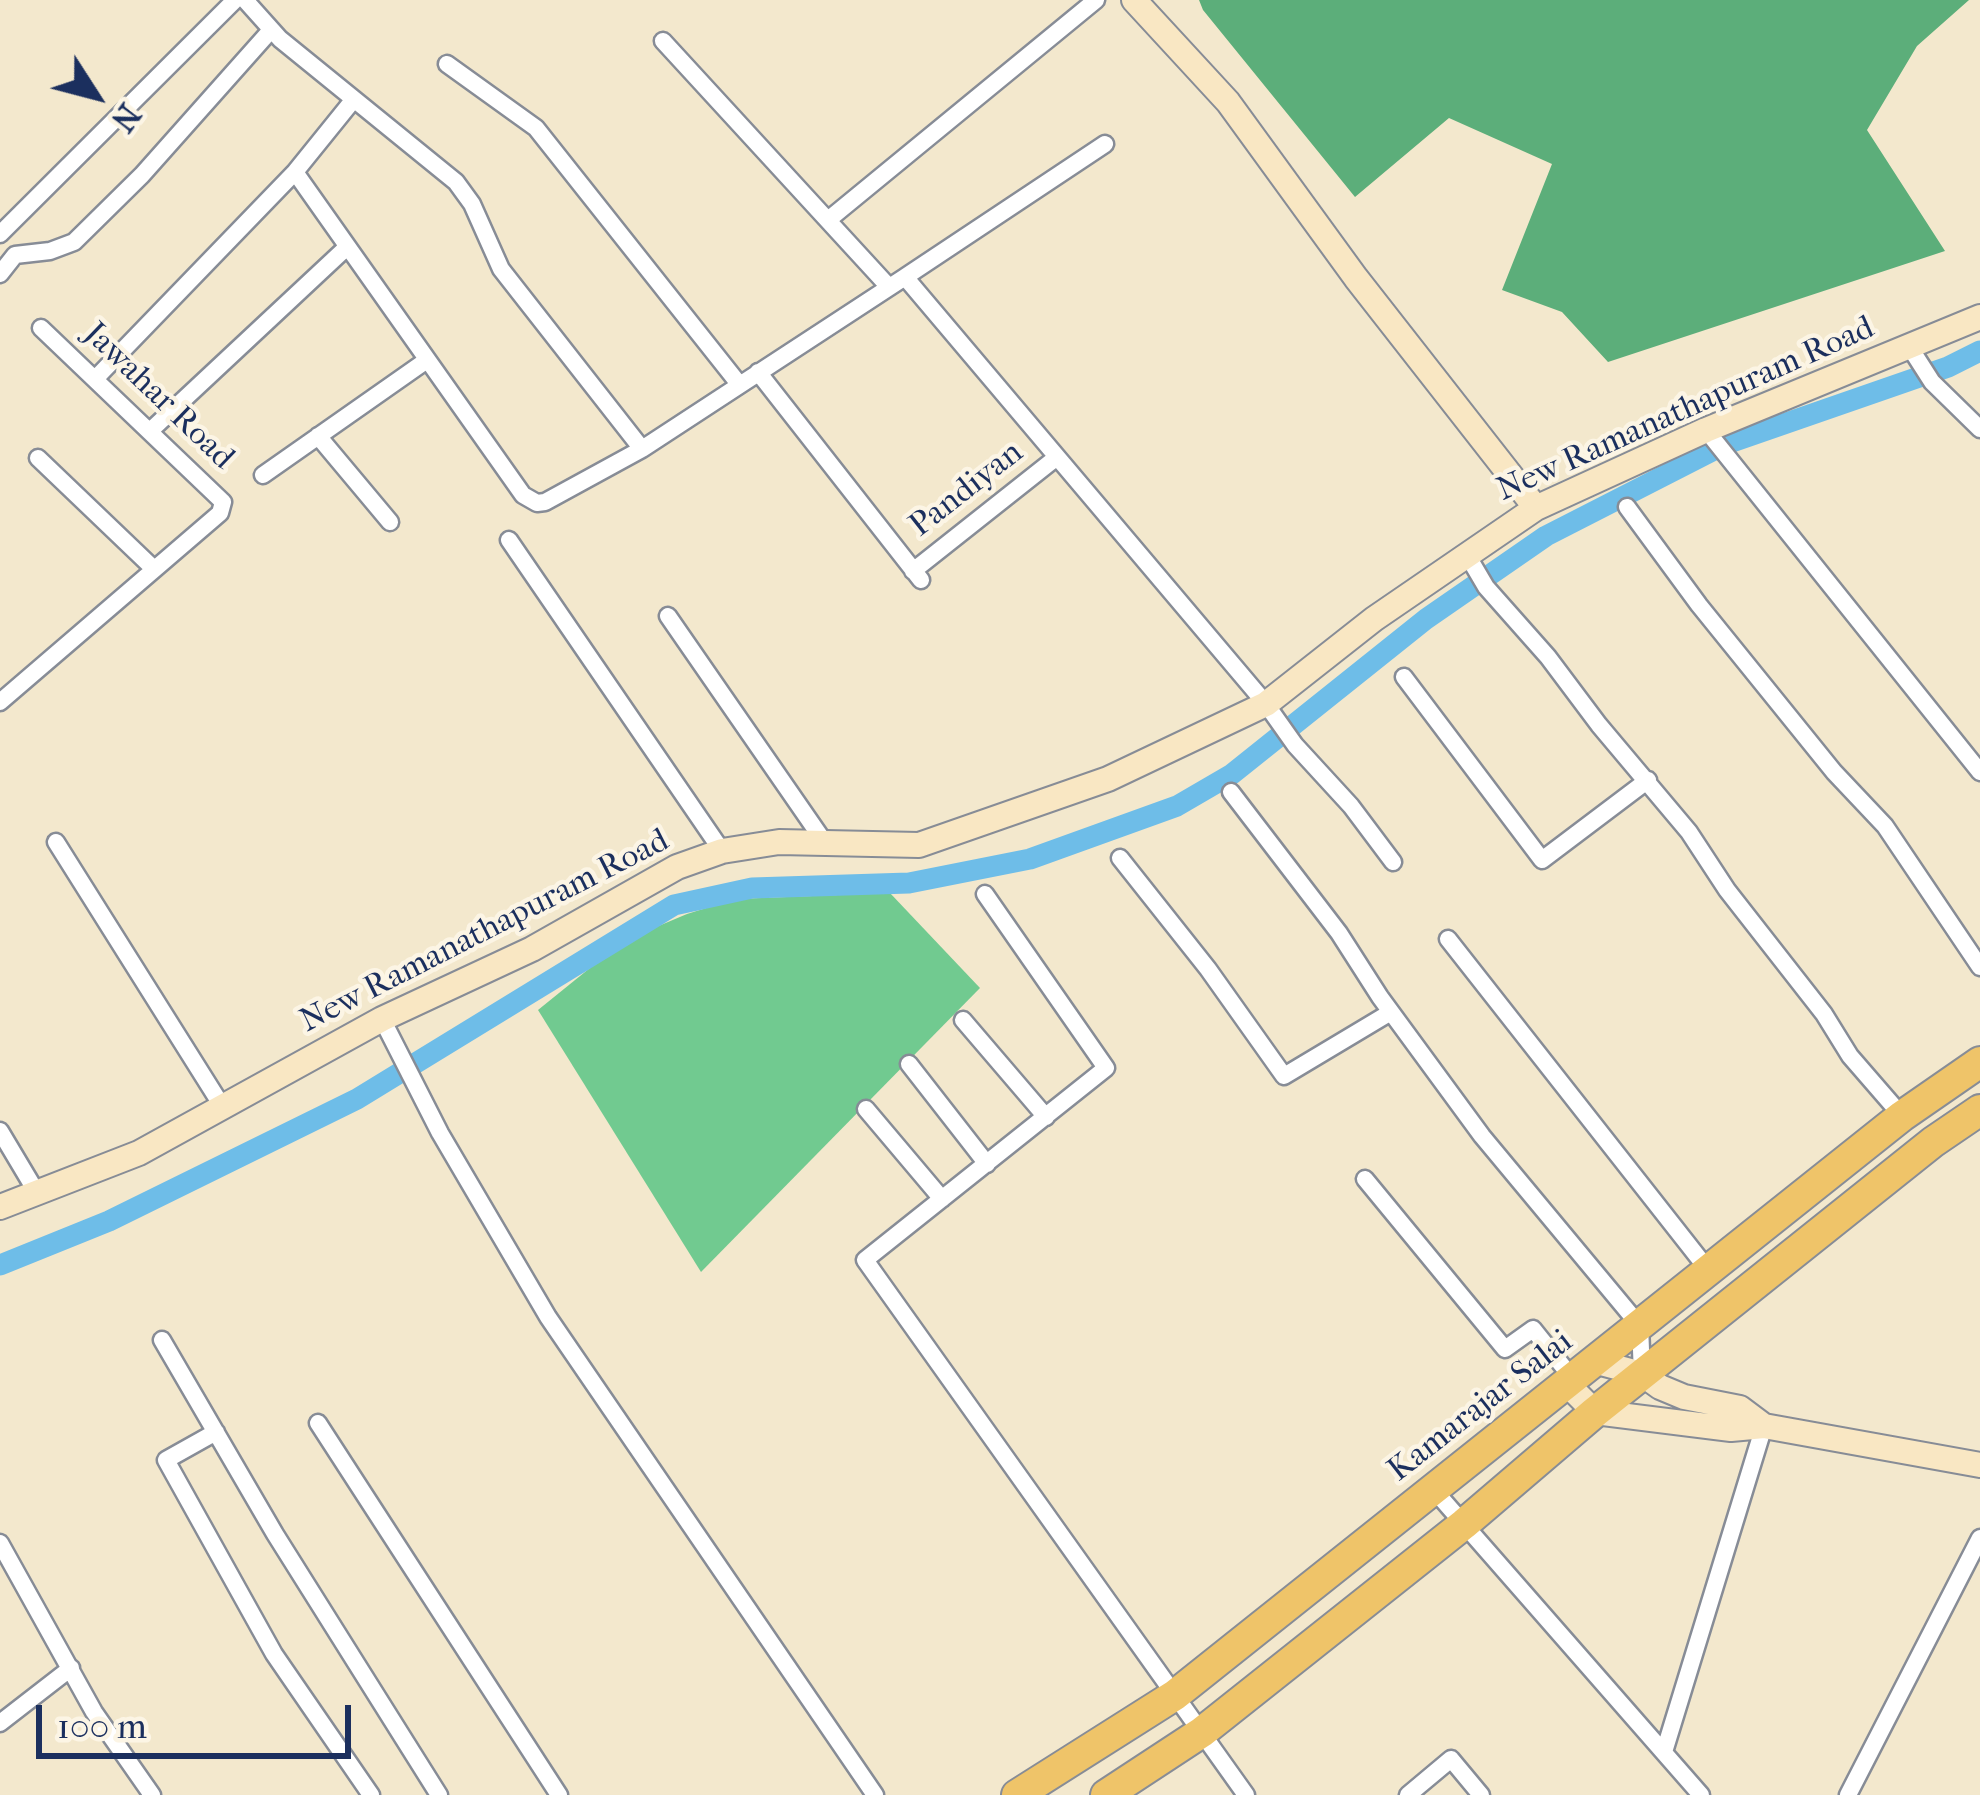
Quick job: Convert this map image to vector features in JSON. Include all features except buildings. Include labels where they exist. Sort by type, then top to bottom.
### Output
[{"type":"highway","name":"Kamarajar Salai","points":[[1017,1795],[1175,1695],[1902,1116],[1980,1062]]},
{"type":"highway","points":[[1106,1795],[1202,1732],[1464,1524],[1595,1412],[1980,1110]]},
{"type":"main road","points":[[1134,0],[1228,103],[1356,278],[1536,508]]},
{"type":"main road","name":"New Ramanathapuram Road","points":[[0,1207],[140,1153],[382,1019],[532,949],[677,867],[722,851],[779,842],[919,845],[1279,722],[1476,571],[1536,508],[1717,445],[1915,356],[1980,317]]},
{"type":"main road","points":[[1764,1426],[1740,1408],[1684,1397],[1642,1375],[1579,1375],[1595,1412],[1731,1429],[1764,1426],[1980,1465]]},
{"type":"street","points":[[16,255],[0,235],[236,0]]},
{"type":"street","points":[[245,0],[271,30],[456,182],[472,204],[501,269],[642,449]]},
{"type":"street","points":[[827,220],[1096,0]]},
{"type":"street","points":[[0,274],[16,255],[74,242],[142,175],[271,30]]},
{"type":"street","points":[[663,41],[827,220],[897,282],[1057,458],[1394,862]]},
{"type":"street","points":[[447,64],[536,128],[739,385]]},
{"type":"street","points":[[95,379],[295,172],[354,99]]},
{"type":"street","points":[[295,172],[523,495],[537,503],[642,449],[1105,144]]},
{"type":"street","points":[[150,431],[347,247]]},
{"type":"street","name":"Jawahar Road","points":[[0,702],[220,513],[223,502],[41,328]]},
{"type":"street","points":[[1915,356],[1932,382],[1980,430]]},
{"type":"street","points":[[263,475],[428,360]]},
{"type":"street","name":"Pandiyan","points":[[758,372],[917,575],[1057,458]]},
{"type":"street","points":[[318,436],[390,522]]},
{"type":"street","points":[[1717,445],[1980,772]]},
{"type":"street","points":[[38,458],[154,569]]},
{"type":"street","points":[[1627,506],[1712,621],[1834,772],[1885,826],[1980,967]]},
{"type":"street","points":[[509,540],[722,851]]},
{"type":"street","points":[[1476,571],[1648,780],[1824,1014],[1850,1056],[1902,1116]]},
{"type":"street","points":[[668,616],[825,843]]},
{"type":"street","points":[[1404,676],[1542,860],[1648,780]]},
{"type":"street","points":[[1231,793],[1339,933],[1482,1136],[1640,1326],[1642,1375]]},
{"type":"street","points":[[56,842],[222,1106]]},
{"type":"street","points":[[1120,858],[1284,1076],[1391,1012]]},
{"type":"street","points":[[985,894],[1106,1069],[865,1260],[1246,1795]]},
{"type":"street","points":[[1448,939],[1708,1271]]},
{"type":"street","points":[[382,1019],[440,1132],[548,1317],[875,1795]]},
{"type":"street","points":[[963,1020],[1046,1117]]},
{"type":"street","points":[[910,1064],[987,1164]]},
{"type":"street","points":[[866,1109],[942,1199]]},
{"type":"street","points":[[0,1131],[37,1193]]},
{"type":"street","points":[[1365,1179],[1505,1349],[1533,1329],[1579,1375]]},
{"type":"street","points":[[162,1340],[354,1664],[439,1795]]},
{"type":"street","points":[[318,1423],[559,1795]]},
{"type":"street","points":[[1664,1752],[1764,1426]]},
{"type":"street","points":[[216,1432],[166,1460],[274,1654],[371,1795]]},
{"type":"street","points":[[1434,1490],[1701,1795]]},
{"type":"street","points":[[1848,1795],[1980,1538]]},
{"type":"street","points":[[0,1544],[94,1712],[152,1795]]},
{"type":"street","points":[[0,1723],[71,1668]]},
{"type":"street","points":[[1408,1795],[1450,1759],[1481,1795]]},
{"type":"green space","points":[[1199,0],[1969,0],[1917,46],[1867,130],[1945,251],[1608,362],[1562,312],[1502,290],[1552,164],[1449,118],[1355,197]]},
{"type":"green space","points":[[890,893],[980,988],[701,1272],[538,1010],[606,955],[687,914],[735,899]]},
{"type":"waterway","points":[[0,1265],[109,1221],[357,1099],[674,905],[752,888],[909,883],[1030,859],[1177,806],[1232,774],[1426,619],[1546,536],[1726,444],[1948,367],[1980,351]]}]
